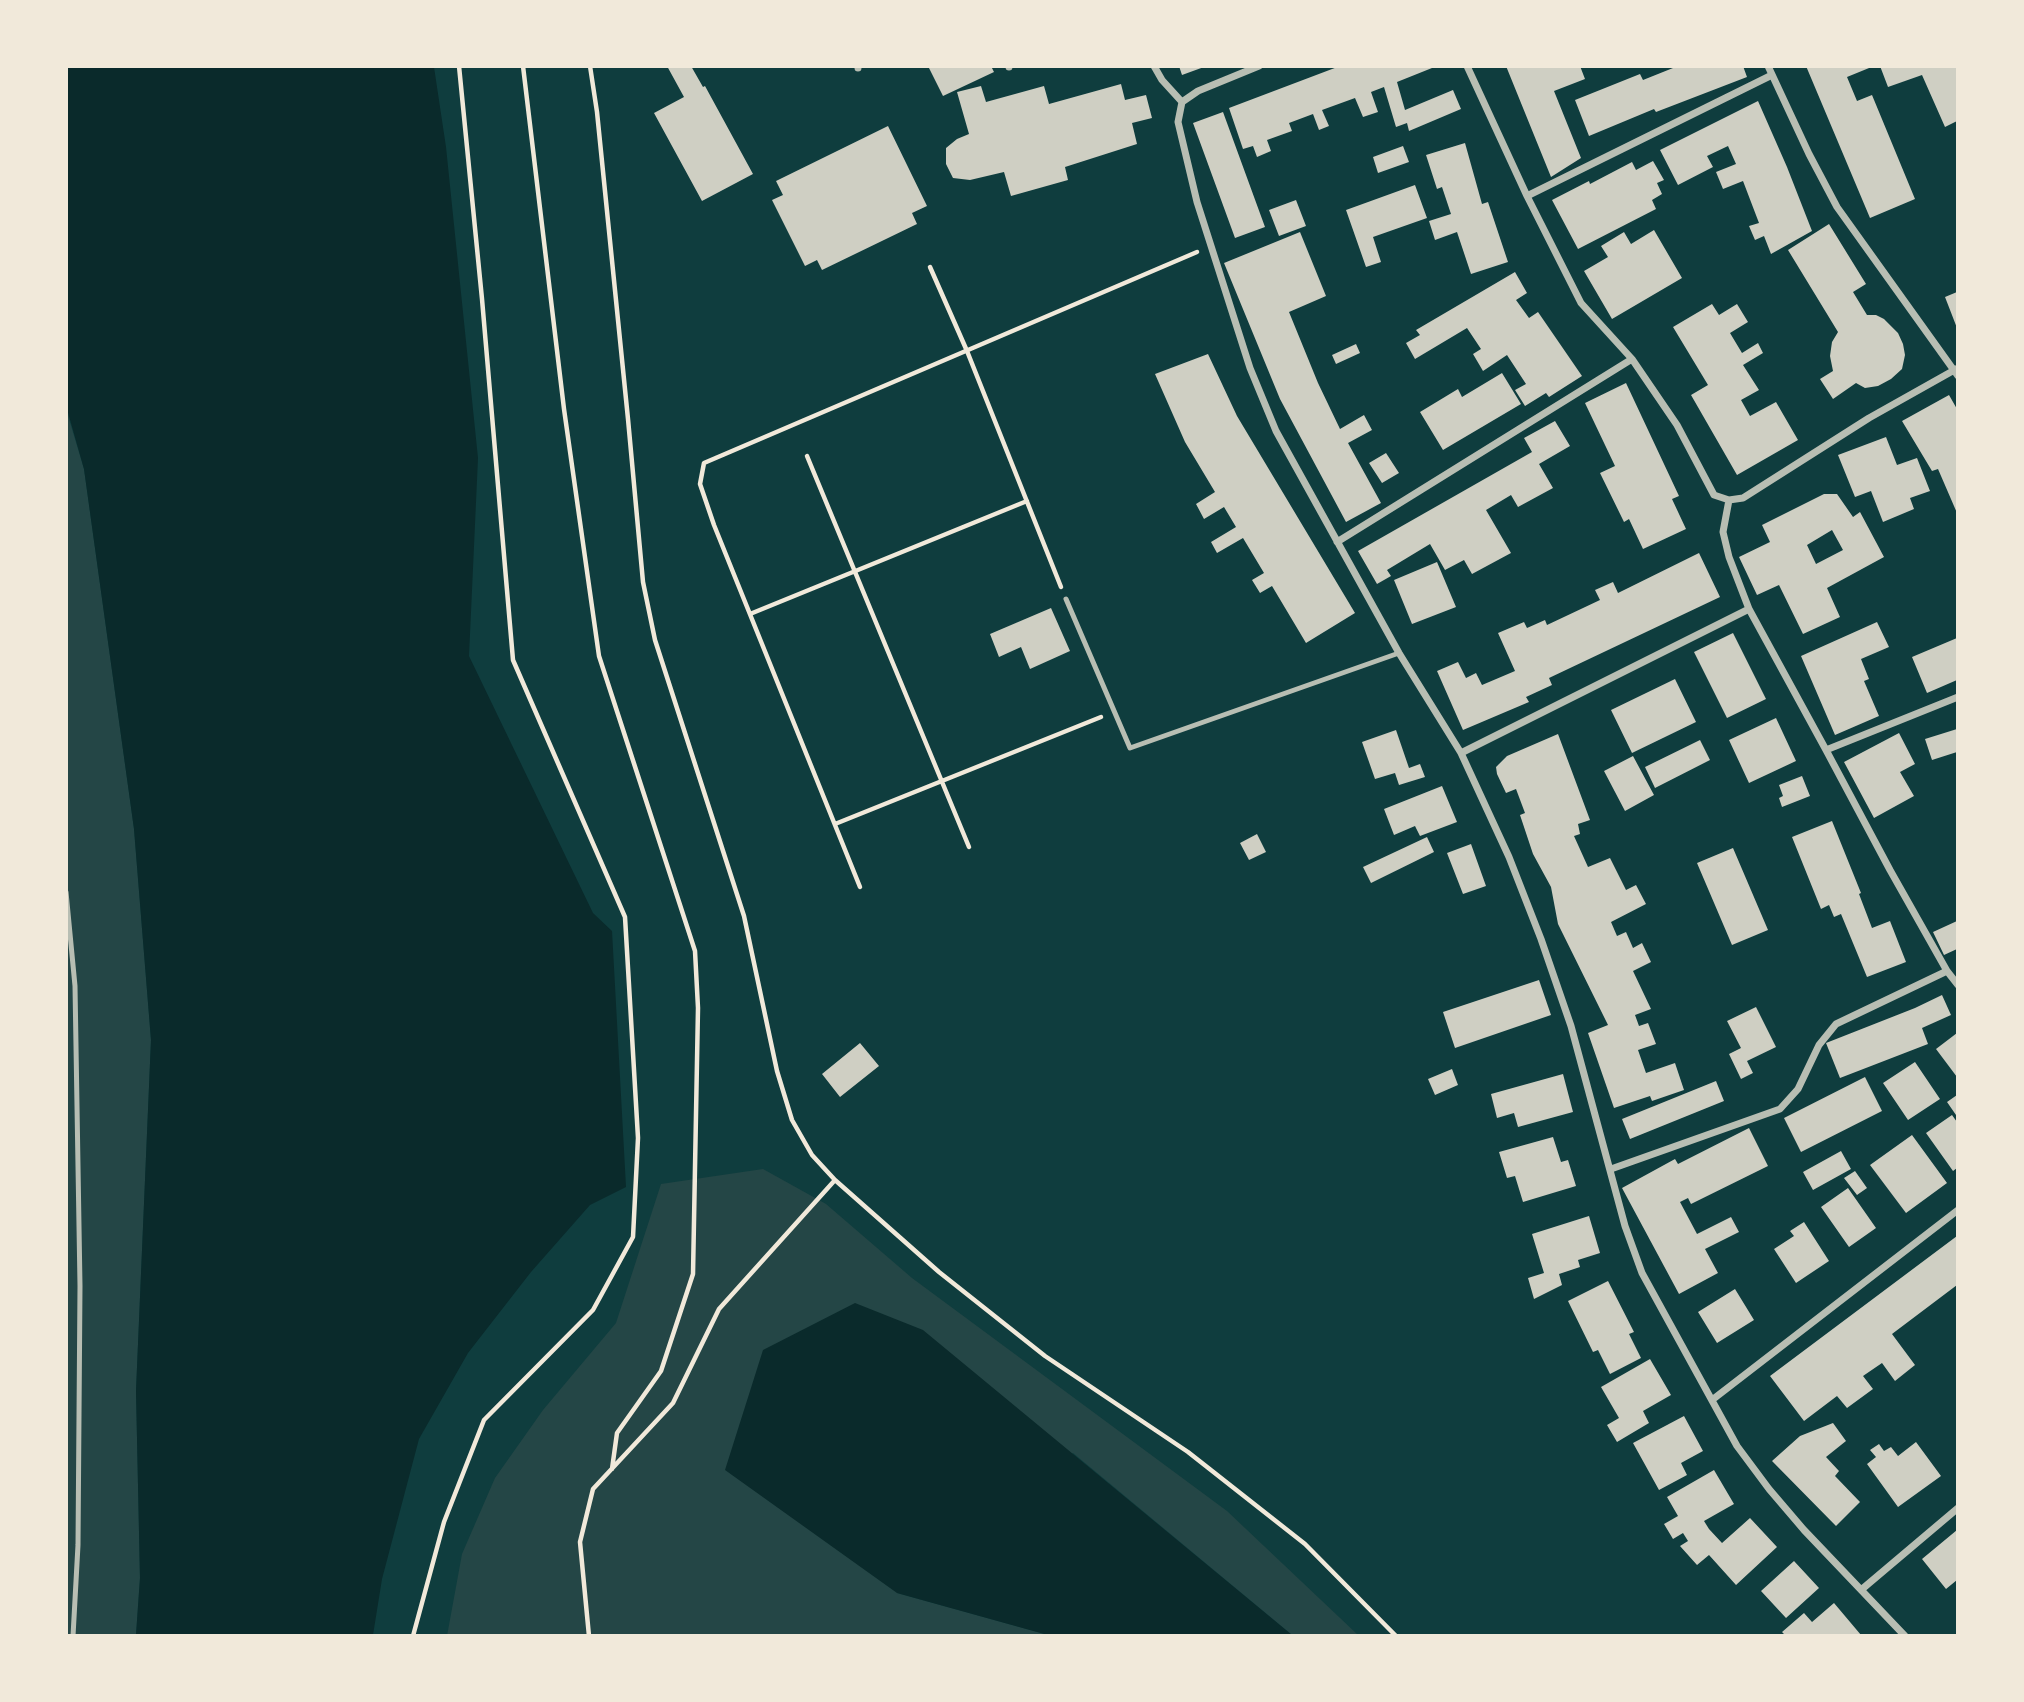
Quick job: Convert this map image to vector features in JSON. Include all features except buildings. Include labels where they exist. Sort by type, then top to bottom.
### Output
[{"type":"street","points":[[1154,66],[1162,80],[1182,102]]},
{"type":"street","points":[[1259,66],[1198,91],[1182,102],[1178,122],[1197,202],[1250,368],[1276,431],[1399,653],[1461,753],[1509,857],[1571,1027],[1625,1226],[1642,1273],[1737,1446],[1804,1530],[1905,1636]]},
{"type":"street","points":[[1467,66],[1527,196],[1581,303],[1632,359],[1677,425],[1714,495],[1729,500],[1744,498],[1869,418],[1956,371],[1837,207],[1768,66]]},
{"type":"street","points":[[1527,196],[1772,75]]},
{"type":"street","points":[[1337,542],[1632,359]]},
{"type":"street","points":[[1729,500],[1723,532],[1729,557],[1749,610],[1890,870],[1947,971],[1958,985]]},
{"type":"street","points":[[1461,753],[1749,610]]},
{"type":"street","points":[[1826,750],[1958,697]]},
{"type":"street","points":[[1611,1169],[1780,1109],[1798,1089],[1819,1045],[1836,1024],[1947,971]]},
{"type":"street","points":[[1712,1400],[1958,1210]]},
{"type":"street","points":[[1861,1590],[1958,1508]]},
{"type":"lane","points":[[1066,599],[1130,748],[1399,653]]},
{"type":"lane","points":[[66,892],[75,986],[80,1286],[78,1545],[73,1636]]},
{"type":"path","points":[[413,1636],[444,1521],[484,1420],[593,1310],[633,1237],[638,1138],[625,917],[513,660],[459,66]]},
{"type":"path","points":[[523,66],[564,409],[599,656],[695,951],[698,996],[693,1273],[661,1371],[617,1433],[612,1469]]},
{"type":"path","points":[[590,66],[597,112],[643,582],[653,628],[744,916],[777,1071],[792,1120],[812,1155],[835,1180],[939,1272],[1045,1356],[1188,1452],[1305,1544],[1396,1636]]},
{"type":"path","points":[[860,887],[715,525],[700,484],[704,463],[1211,247]]},
{"type":"path","points":[[930,267],[967,351],[1066,599]]},
{"type":"path","points":[[807,456],[970,847]]},
{"type":"path","points":[[750,614],[1027,501]]},
{"type":"path","points":[[835,824],[1114,711]]},
{"type":"path","points":[[589,1636],[580,1542],[593,1489],[673,1403],[719,1308],[835,1180]]},
{"type":"shaded area","points":[[67,66],[434,67],[446,147],[478,458],[469,656],[593,913],[612,931],[626,1187],[590,1205],[531,1272],[468,1353],[419,1439],[382,1579],[373,1635],[136,1635],[140,1578],[136,1391],[151,1040],[134,829],[84,469],[67,409]]},
{"type":"shaded area","points":[[66,409],[84,469],[134,829],[151,1040],[136,1391],[140,1578],[136,1635],[67,1635]]},
{"type":"shaded area","points":[[763,1169],[826,1204],[912,1278],[1227,1511],[1358,1635],[1292,1635],[1073,1453],[897,1593],[1048,1635],[447,1636],[462,1554],[495,1478],[543,1410],[616,1323],[661,1184]]},
{"type":"shaded area","points":[[855,1303],[923,1330],[1292,1635],[1048,1635],[897,1593],[725,1470],[763,1350]]}]
